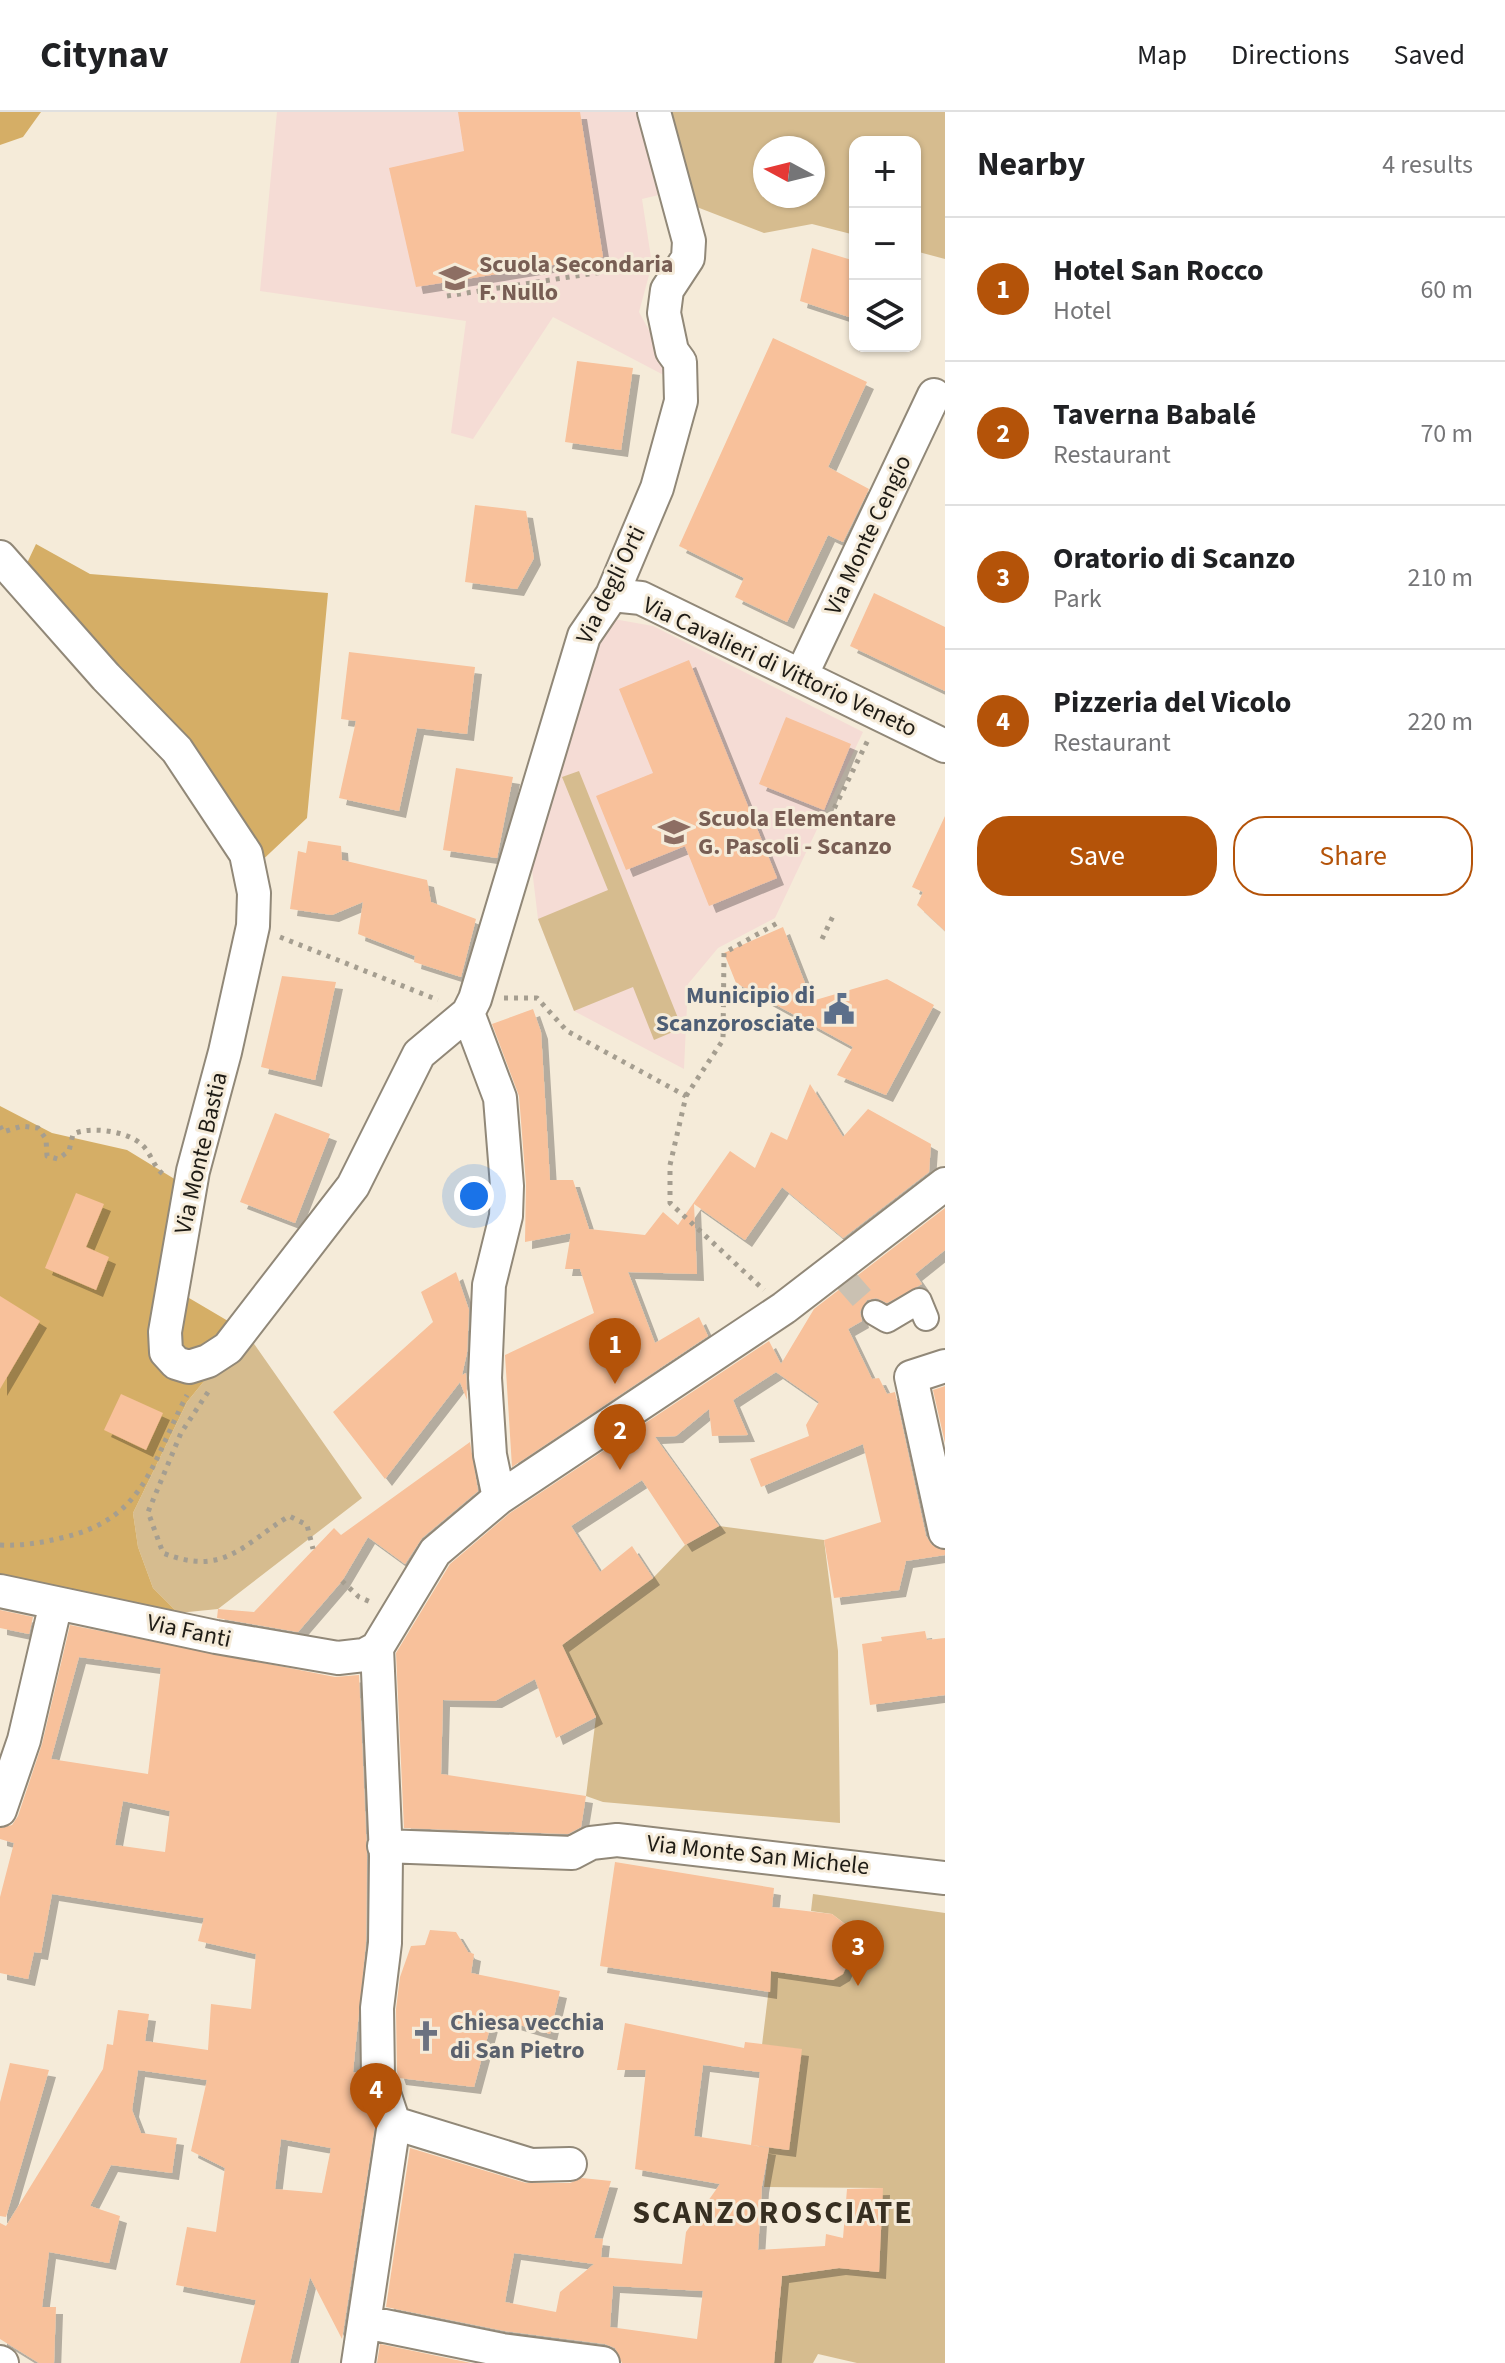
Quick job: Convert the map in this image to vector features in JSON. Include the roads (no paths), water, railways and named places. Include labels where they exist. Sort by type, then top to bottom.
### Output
[{"type":"street","name":"Via degli Orti","points":[[472,1006],[579,651],[599,610],[612,595],[657,488],[681,401],[680,362],[672,351],[664,313],[667,290],[688,258],[689,241],[654,112]]},
{"type":"street","name":"Via Monte Cengio","points":[[802,674],[934,395]]},
{"type":"street","name":"Via Monte Bastia","points":[[0,557],[106,677],[177,750],[246,854],[254,893],[253,926],[225,1052],[193,1171],[165,1332],[166,1352],[176,1363],[189,1367],[228,1348],[353,1186],[419,1054],[472,1006]]},
{"type":"street","name":"Via Cavalieri di Vittorio Veneto","points":[[612,595],[641,598],[945,746]]},
{"type":"street","points":[[472,1006],[500,1098],[507,1186],[506,1216],[489,1285],[485,1378],[490,1455],[499,1498]]},
{"type":"street","points":[[358,2363],[394,2123],[378,2075],[377,2008],[385,1943],[377,1648],[435,1552],[499,1498],[784,1308],[846,1272],[945,1184]]},
{"type":"street","points":[[875,1313],[887,1320],[919,1301],[926,1318]]},
{"type":"street","points":[[945,1366],[911,1377],[935,1446],[945,1532]]},
{"type":"street","name":"Via Fanti","points":[[0,1591],[216,1637],[338,1658],[364,1655],[377,1648]]},
{"type":"street","points":[[0,1810],[24,1740],[56,1603]]},
{"type":"street","name":"Via Monte San Michele","points":[[384,1846],[572,1853],[591,1843],[617,1840],[945,1878]]},
{"type":"street","points":[[394,2123],[531,2165],[570,2164]]},
{"type":"street","points":[[365,2322],[502,2350],[603,2363]]},
{"type":"tunnel","points":[[846,1280],[875,1313]]},
{"type":"place","name":"Scuola Secondaria F. Nullo","points":[[455,278]]},
{"type":"place","name":"Scuola Elementare G. Pascoli - Scanzo","points":[[674,832]]},
{"type":"place","name":"Municipio di Scanzorosciate","points":[[839,1009]]},
{"type":"place","name":"Hotel San Rocco","points":[[615,1384]]},
{"type":"place","name":"Taverna Babalé","points":[[620,1470]]},
{"type":"place","name":"Oratorio di Scanzo","points":[[858,1986]]},
{"type":"place","name":"Chiesa vecchia di San Pietro","points":[[426,2036]]},
{"type":"place","name":"Pizzeria del Vicolo","points":[[376,2129]]},
{"type":"district","name":"SCANZOROSCIATE","points":[[773,2213]]}]
